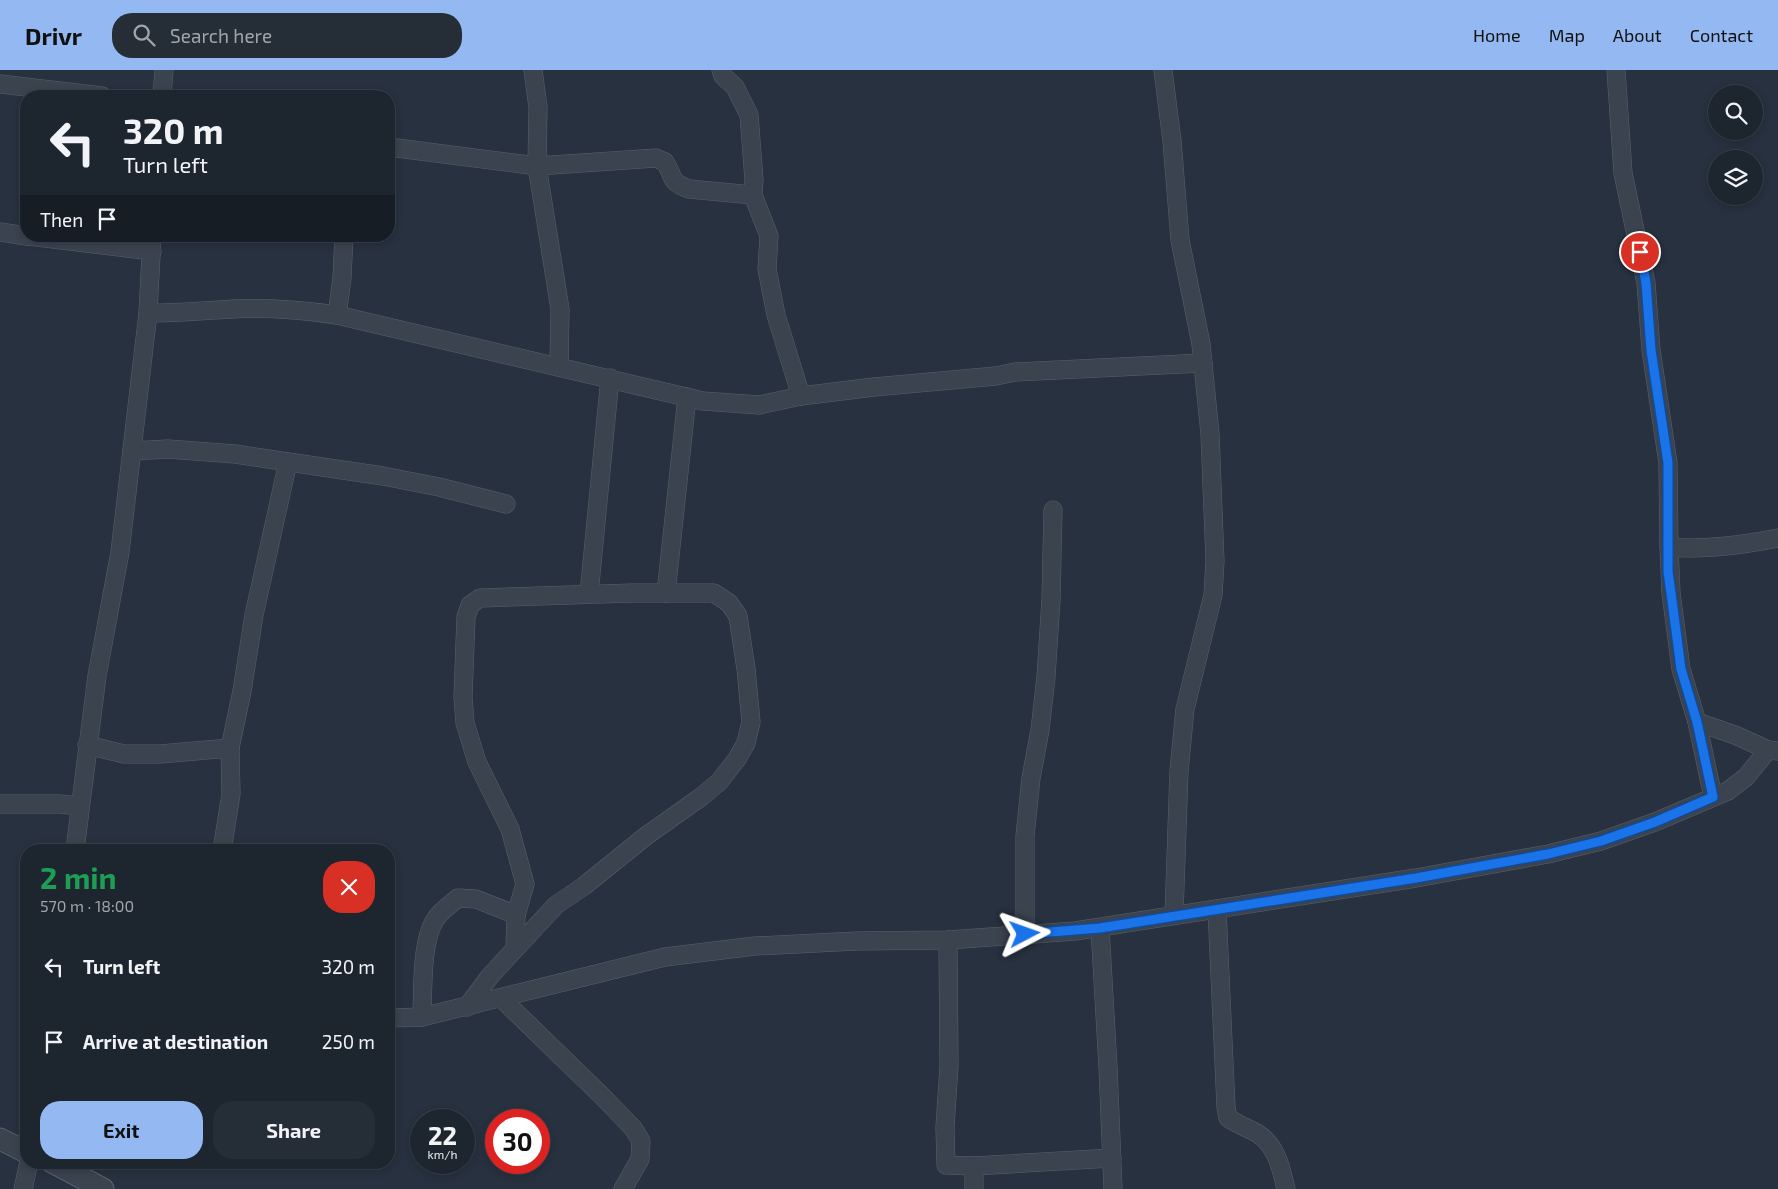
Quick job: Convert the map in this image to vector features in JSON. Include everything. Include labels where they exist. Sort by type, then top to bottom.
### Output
[{"type":"street","points":[[162,90],[164,70]]},
{"type":"street","points":[[533,70],[538,107],[537,166],[560,309],[559,366]]},
{"type":"street","points":[[722,70],[724,76],[735,87],[749,115],[754,180],[753,195],[769,236],[767,269],[776,316],[801,396]]},
{"type":"street","points":[[1164,70],[1180,240],[1201,344],[1203,363],[1210,434],[1215,561],[1213,595],[1185,709],[1179,771],[1174,916]]},
{"type":"street","points":[[1616,70],[1623,172],[1646,283],[1651,350],[1668,463],[1669,579],[1681,669],[1697,722],[1713,797]]},
{"type":"street","points":[[0,84],[51,90]]},
{"type":"street","points":[[395,147],[537,166],[656,158],[665,162],[674,182],[681,186],[689,189],[753,195]]},
{"type":"street","points":[[0,232],[20,235]]},
{"type":"street","points":[[76,844],[97,676],[120,552],[148,313],[152,244],[121,242]]},
{"type":"street","points":[[337,315],[342,278],[344,242]]},
{"type":"street","points":[[148,313],[271,309],[337,315],[704,401],[759,405],[801,396],[874,387],[996,376],[1015,372],[1203,363]]},
{"type":"street","points":[[589,594],[610,378]]},
{"type":"street","points":[[666,593],[687,397]]},
{"type":"street","points":[[132,451],[168,449],[235,454],[383,476],[430,485],[506,504]]},
{"type":"street","points":[[223,844],[231,794],[230,748],[242,691],[254,615],[288,462]]},
{"type":"street","points":[[1025,934],[1025,836],[1031,778],[1040,730],[1046,677],[1053,510]]},
{"type":"street","points":[[1668,547],[1691,549],[1734,546],[1778,538]]},
{"type":"street","points":[[467,1007],[490,976],[556,905],[584,886],[646,836],[701,797],[719,782],[737,759],[746,743],[751,722],[746,669],[738,616],[729,602],[714,593],[589,594],[480,598],[470,604],[466,616],[463,697],[465,723],[477,762],[510,828],[525,884],[516,915],[516,948]]},
{"type":"street","points":[[395,1018],[422,1017],[467,1007],[665,957],[755,946],[948,940],[1100,928],[1416,878],[1548,854],[1601,841],[1655,822],[1728,791],[1773,751],[1697,722]]},
{"type":"street","points":[[87,745],[124,754],[160,754],[230,748]]},
{"type":"street","points":[[0,804],[80,806]]},
{"type":"street","points":[[422,1017],[426,940],[434,920],[443,910],[458,898],[476,899],[516,915]]},
{"type":"street","points":[[1217,909],[1228,1118],[1268,1142],[1276,1153],[1286,1189]]},
{"type":"street","points":[[1100,928],[1113,1189]]},
{"type":"street","points":[[948,940],[949,1066],[945,1127],[946,1165],[974,1166],[1112,1158]]},
{"type":"street","points":[[501,998],[633,1128],[641,1141],[640,1159],[623,1189]]},
{"type":"street","points":[[0,1139],[20,1149]]},
{"type":"street","points":[[974,1166],[974,1189]]},
{"type":"street","points":[[23,1189],[27,1169]]},
{"type":"street","points":[[65,1169],[103,1189]]},
{"type":"route","points":[[1025,934],[1100,928],[1416,878],[1548,854],[1601,841],[1655,822],[1713,797],[1697,722],[1681,669],[1668,572],[1668,463],[1651,350],[1646,283],[1640,252]]}]
